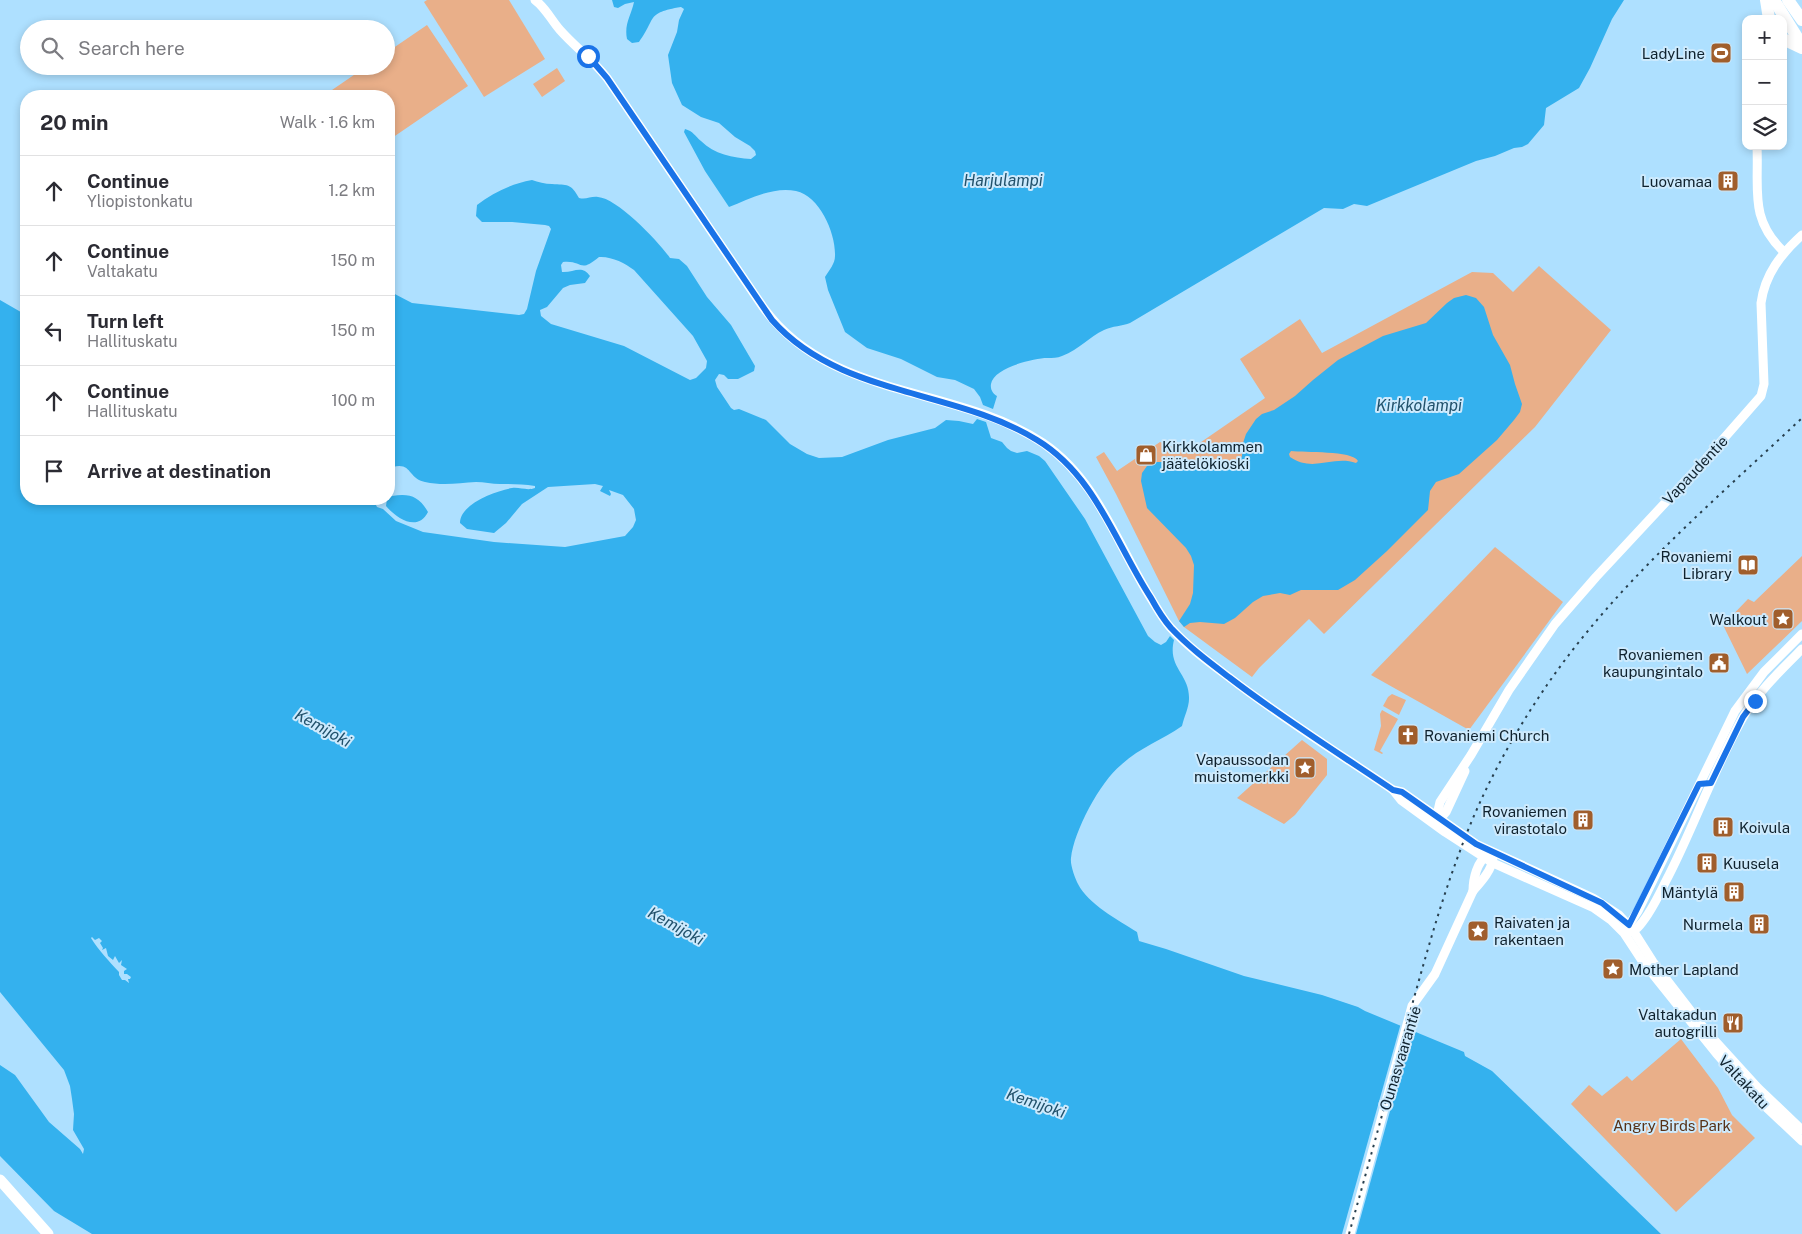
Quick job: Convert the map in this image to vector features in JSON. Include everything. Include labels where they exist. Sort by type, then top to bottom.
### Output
[{"type":"highway","points":[[1766,0],[1768,15]]},
{"type":"highway","points":[[1774,0],[1802,47]]},
{"type":"highway","points":[[1788,0],[1802,20]]},
{"type":"highway","points":[[1793,0],[1802,8]]},
{"type":"highway","points":[[1787,41],[1802,47]]},
{"type":"main road","points":[[0,1180],[48,1234]]},
{"type":"street","points":[[539,2],[559,28],[607,78],[778,328],[802,348],[847,371],[1004,423],[1049,447],[1073,468],[1086,485],[1112,527],[1140,582],[1170,628],[1252,696],[1393,790],[1401,800],[1437,819]]},
{"type":"street","points":[[1757,150],[1758,207],[1768,234],[1784,252]]},
{"type":"street","name":"Vapaudentie","points":[[1437,819],[1440,802],[1510,690],[1555,624],[1761,396],[1764,384],[1761,303],[1763,292],[1771,271],[1784,252],[1802,235]]},
{"type":"street","points":[[1629,930],[1735,711],[1764,672],[1802,634]]},
{"type":"street","points":[[1629,930],[1651,910],[1743,717],[1773,678],[1802,649]]},
{"type":"street","points":[[1699,784],[1711,783]]},
{"type":"street","points":[[1699,784],[1705,795]]},
{"type":"street","name":"Valtakatu","points":[[1437,819],[1493,853],[1598,901],[1619,915],[1707,1032],[1758,1088],[1802,1130]]},
{"type":"street","name":"Valtakatu","points":[[1437,819],[1445,832],[1493,864],[1594,908],[1629,930],[1643,962],[1716,1053],[1752,1094],[1802,1141]]},
{"type":"street","points":[[1483,858],[1493,853],[1493,864]]},
{"type":"street","name":"Ounasvaarantie","points":[[1473,891],[1473,880],[1483,858]]},
{"type":"street","name":"Ounasvaarantie","points":[[1350,1234],[1412,1006],[1435,974],[1473,891],[1493,864]]},
{"type":"street","points":[[1655,874],[1670,872]]},
{"type":"green space","points":[[427,0],[509,0],[545,59],[484,97],[424,2]]},
{"type":"green space","points":[[427,25],[468,86],[395,136],[395,90],[332,90],[354,75],[395,75],[395,47]]},
{"type":"green space","points":[[557,68],[565,81],[542,97],[533,84]]},
{"type":"green space","name":"Kirkkolampi","points":[[1539,266],[1611,330],[1535,427],[1324,634],[1309,619],[1252,677],[1184,627],[1179,621],[1096,457],[1104,452],[1117,471],[1160,442],[1176,448],[1191,449],[1265,398],[1240,359],[1300,319],[1322,353],[1472,272],[1493,273],[1513,292]]},
{"type":"green space","points":[[1495,547],[1563,602],[1469,730],[1371,675]]},
{"type":"green space","points":[[1802,556],[1802,621],[1747,674],[1723,625],[1748,599],[1754,602]]},
{"type":"green space","points":[[1392,694],[1406,700],[1399,715],[1383,706]]},
{"type":"green space","points":[[1382,710],[1398,719],[1380,751],[1382,754],[1374,750],[1381,726],[1380,714]]},
{"type":"green space","points":[[1302,740],[1327,759],[1327,775],[1295,815],[1284,824],[1237,798]]},
{"type":"green space","name":"Angry Birds Park","points":[[1681,1039],[1718,1088],[1732,1115],[1755,1138],[1676,1212],[1571,1104],[1589,1085],[1602,1096],[1627,1076],[1632,1081]]},
{"type":"water","name":"Harjulampi","points":[[612,0],[1624,0],[1612,19],[1579,88],[1546,108],[1544,125],[1528,144],[1476,161],[1367,206],[1354,204],[1343,209],[1324,208],[1130,323],[1104,330],[1062,356],[1024,362],[999,373],[993,378],[991,384],[992,391],[997,396],[993,409],[983,405],[974,389],[955,380],[937,377],[901,359],[867,348],[845,332],[828,290],[825,277],[834,262],[835,247],[825,217],[819,208],[805,194],[788,190],[762,194],[729,207],[705,171],[684,132],[685,129],[690,131],[706,145],[724,155],[751,159],[756,155],[750,146],[735,137],[719,123],[701,117],[682,105],[672,83],[668,55],[684,9],[681,7],[670,9],[657,14],[639,42],[632,43],[627,39],[626,29],[634,2],[618,8],[614,7]]},
{"type":"water","name":"Kemijoki","points":[[532,180],[571,187],[579,198],[598,197],[606,199],[637,222],[670,258],[679,259],[687,266],[707,297],[731,325],[755,366],[754,371],[738,379],[728,379],[724,375],[719,374],[715,380],[717,387],[731,408],[734,410],[739,409],[766,420],[790,444],[807,454],[819,458],[842,457],[888,440],[935,428],[946,420],[973,424],[977,419],[986,422],[991,438],[1002,442],[1011,451],[1017,453],[1027,451],[1045,461],[1085,519],[1148,636],[1161,645],[1170,636],[1174,640],[1174,658],[1188,690],[1189,702],[1182,726],[1135,754],[1121,765],[1105,783],[1089,808],[1077,834],[1071,858],[1074,875],[1083,891],[1096,905],[1137,932],[1139,941],[1244,976],[1322,995],[1358,1007],[1464,1052],[1465,1056],[1492,1071],[1661,1234],[92,1234],[54,1211],[0,1156],[0,1065],[15,1075],[49,1122],[80,1149],[83,1154],[84,1149],[73,1130],[74,1114],[72,1099],[70,1086],[64,1070],[0,992],[0,300],[20,312],[20,505],[376,505],[396,521],[423,532],[494,542],[565,547],[625,536],[636,520],[634,509],[623,495],[609,490],[610,496],[600,491],[603,486],[595,484],[548,487],[522,504],[506,523],[494,533],[467,529],[460,523],[462,516],[472,504],[497,492],[512,488],[529,489],[535,488],[535,486],[476,482],[438,484],[420,480],[404,467],[395,467],[395,294],[412,303],[524,314],[527,309],[536,271],[551,229],[545,225],[482,222],[476,216],[477,205],[490,196],[510,186]],"holes":[[[599,257],[608,258],[634,270],[693,336],[707,361],[706,368],[696,378],[690,380],[624,346],[551,324],[541,316],[540,310],[547,307],[563,288],[585,283],[590,276],[584,270],[562,272],[561,265],[563,262],[584,266]],[[91,938],[95,940],[99,938],[102,941],[100,943],[103,948],[102,950],[106,948],[108,956],[113,960],[115,956],[119,963],[122,960],[121,965],[127,969],[124,971],[124,974],[131,977],[128,979],[129,983],[122,980],[119,972]]]},
{"type":"water","name":"Kirkkolampi","points":[[1466,295],[1476,298],[1484,307],[1493,335],[1510,365],[1522,404],[1520,412],[1514,420],[1497,440],[1459,474],[1436,482],[1430,491],[1428,510],[1355,580],[1338,590],[1301,590],[1290,595],[1280,593],[1263,596],[1235,618],[1224,624],[1200,622],[1190,623],[1184,627],[1179,621],[1190,604],[1193,593],[1194,565],[1186,548],[1147,508],[1141,481],[1142,473],[1147,466],[1156,462],[1164,462],[1182,467],[1238,465],[1242,456],[1246,434],[1256,419],[1262,414],[1274,410],[1295,396],[1338,360],[1383,336],[1426,323],[1454,298]],"holes":[[[1291,451],[1347,455],[1354,457],[1358,461],[1356,463],[1339,461],[1307,464],[1298,462],[1290,457]]]},
{"type":"water","points":[[404,495],[417,499],[428,512],[424,518],[413,522],[401,519],[386,506],[395,505],[395,496]]},
{"type":"pier","points":[[1401,1023],[1413,1028],[1356,1234],[1342,1234]]},
{"type":"railway","points":[[1349,1234],[1445,895],[1468,829],[1510,745],[1547,685],[1604,612],[1667,545],[1802,418]]},
{"type":"place","name":"LadyLine","points":[[1721,53]]},
{"type":"place","name":"Luovamaa","points":[[1728,181]]},
{"type":"place","name":"Kirkkolammen jäätelökioski","points":[[1146,455]]},
{"type":"place","name":"Rovaniemi Library","points":[[1748,565]]},
{"type":"place","name":"Walkout","points":[[1783,619]]},
{"type":"place","name":"Rovaniemen kaupungintalo","points":[[1719,663]]},
{"type":"place","name":"Rovaniemi Church","points":[[1408,735]]},
{"type":"place","name":"Vapaussodan muistomerkki","points":[[1305,768]]},
{"type":"place","name":"Rovaniemen virastotalo","points":[[1583,820]]},
{"type":"place","name":"Koivula","points":[[1723,827]]},
{"type":"place","name":"Kuusela","points":[[1707,863]]},
{"type":"place","name":"Mäntylä","points":[[1734,892]]},
{"type":"place","name":"Nurmela","points":[[1759,924]]},
{"type":"place","name":"Raivaten ja rakentaen","points":[[1478,931]]},
{"type":"place","name":"Mother Lapland","points":[[1613,969]]},
{"type":"place","name":"Valtakadun autogrilli","points":[[1733,1023]]},
{"type":"route","points":[[588,56],[607,78],[633,115],[778,328],[802,348],[837,367],[877,382],[1004,423],[1044,444],[1073,468],[1083,480],[1112,527],[1140,582],[1170,628],[1252,696],[1393,790],[1402,792],[1476,844],[1563,886],[1593,898],[1619,915],[1629,925],[1638,911],[1699,784],[1711,783],[1743,717],[1755,701]]}]
